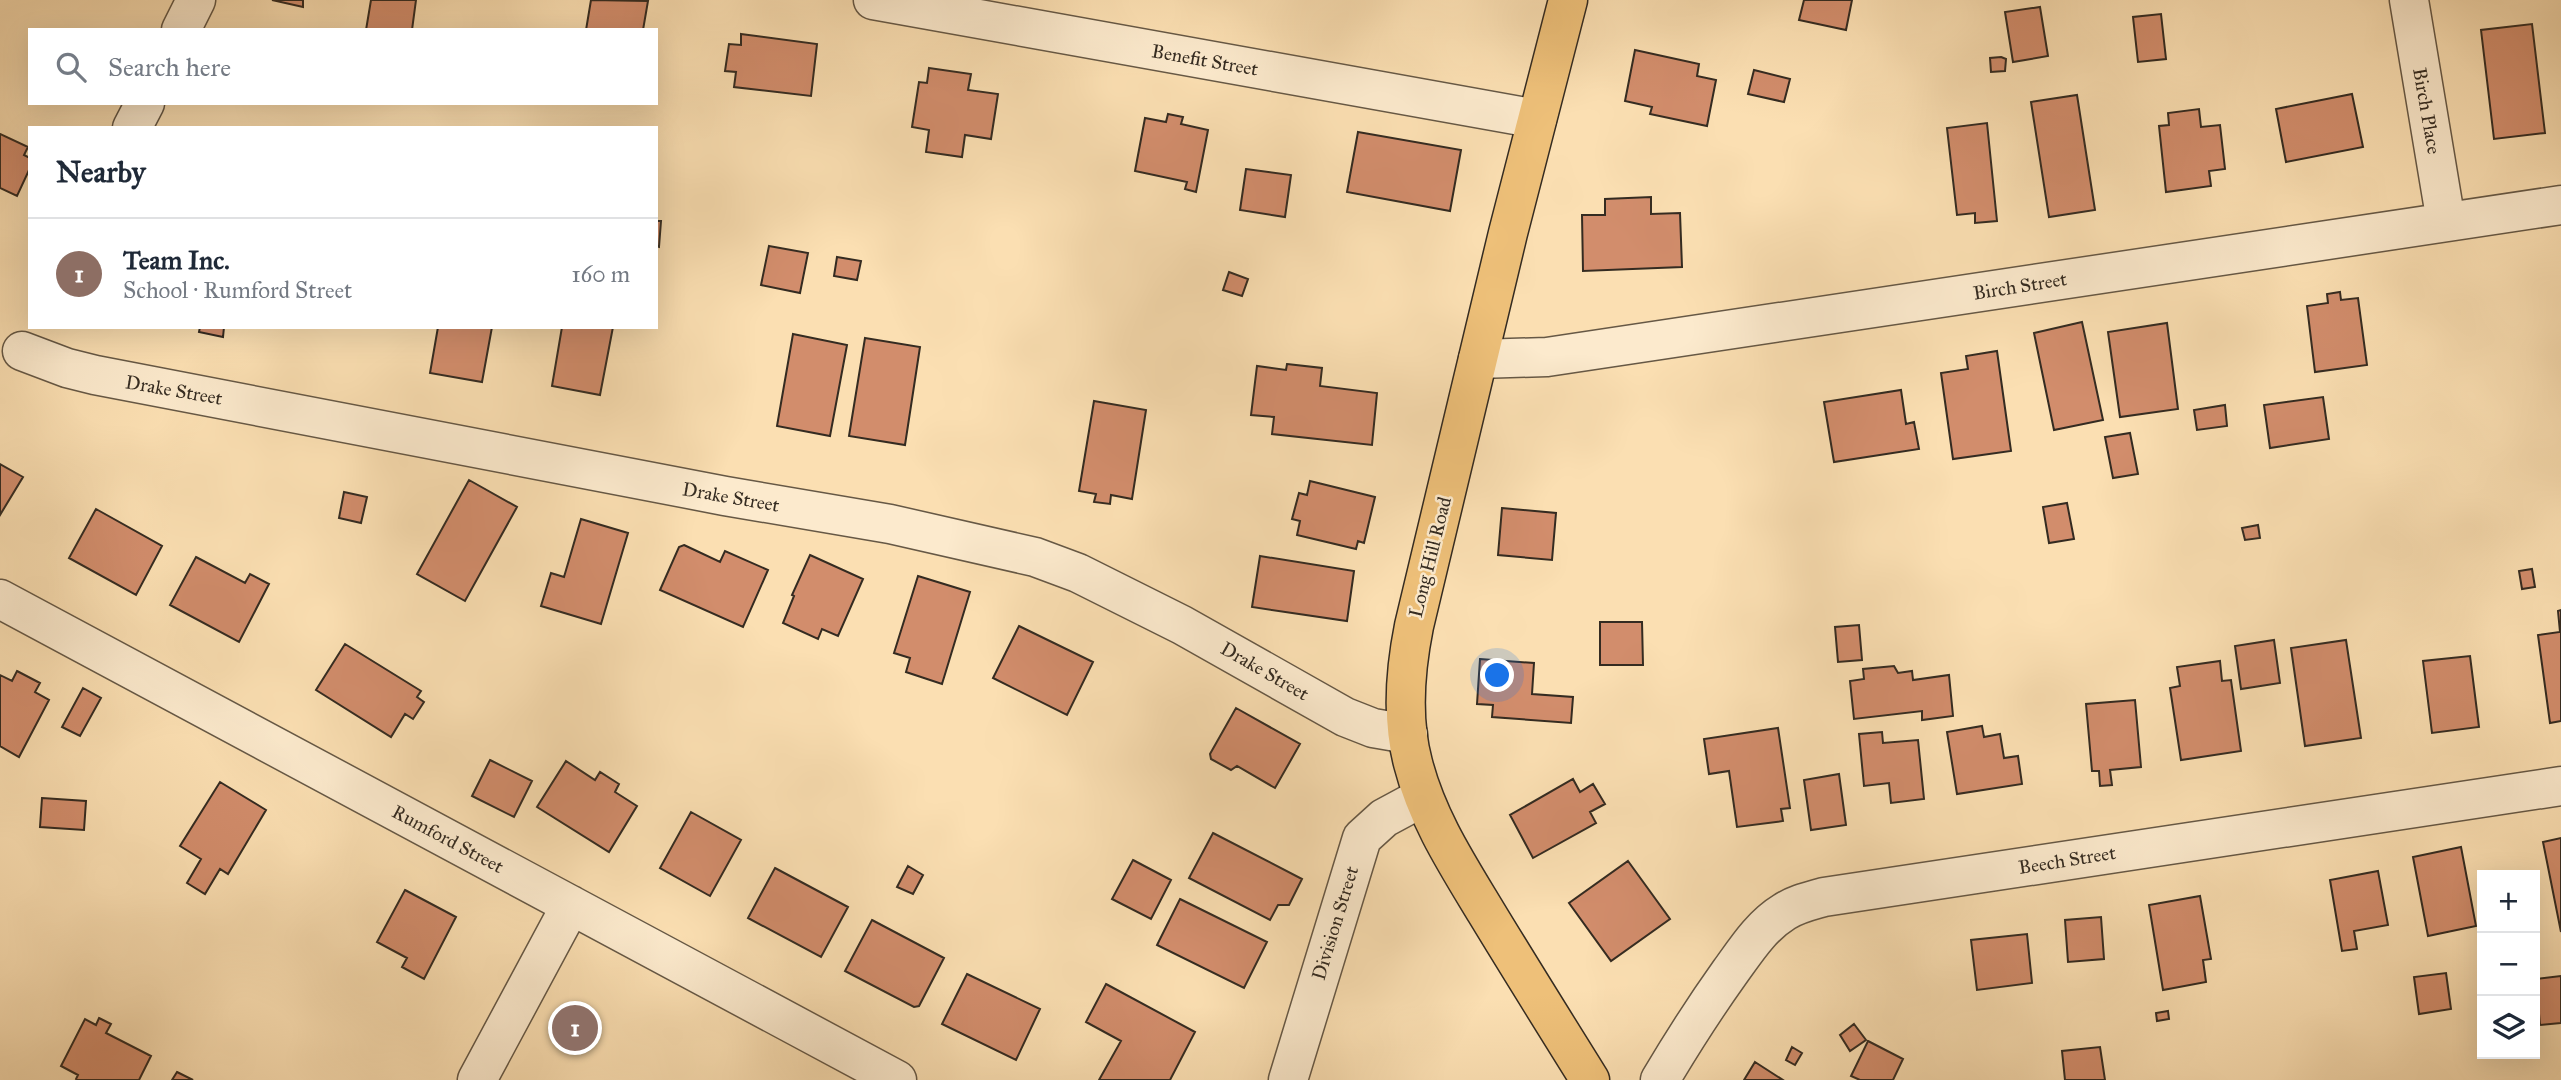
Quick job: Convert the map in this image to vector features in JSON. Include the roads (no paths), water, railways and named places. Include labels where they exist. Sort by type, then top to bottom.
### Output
[{"type":"main road","name":"Long Hill Road","points":[[1568,0],[1478,359],[1409,652],[1406,706],[1412,762],[1423,797],[1446,845],[1590,1080]]},
{"type":"street","points":[[182,28],[195,0]]},
{"type":"street","name":"Benefit Street","points":[[873,0],[1537,119]]},
{"type":"street","name":"Birch Place","points":[[2409,0],[2446,222]]},
{"type":"street","points":[[133,126],[144,105]]},
{"type":"street","name":"Birch Street","points":[[1478,359],[1547,357],[2561,205]]},
{"type":"street","name":"Drake Street","points":[[19,347],[57,365],[95,375],[725,496],[890,524],[1035,557],[1078,573],[1182,625],[1345,717],[1373,728],[1408,734]]},
{"type":"street","name":"Rumford Street","points":[[0,599],[897,1080]]},
{"type":"street","name":"Beech Street","points":[[1660,1080],[1704,1009],[1751,943],[1775,919],[1801,903],[1824,897],[2561,786]]},
{"type":"street","name":"Division Street","points":[[1288,1080],[1362,838],[1384,818],[1423,797]]},
{"type":"street","points":[[477,1080],[571,905]]},
{"type":"place","name":"Team Inc.","points":[[575,1028]]}]
